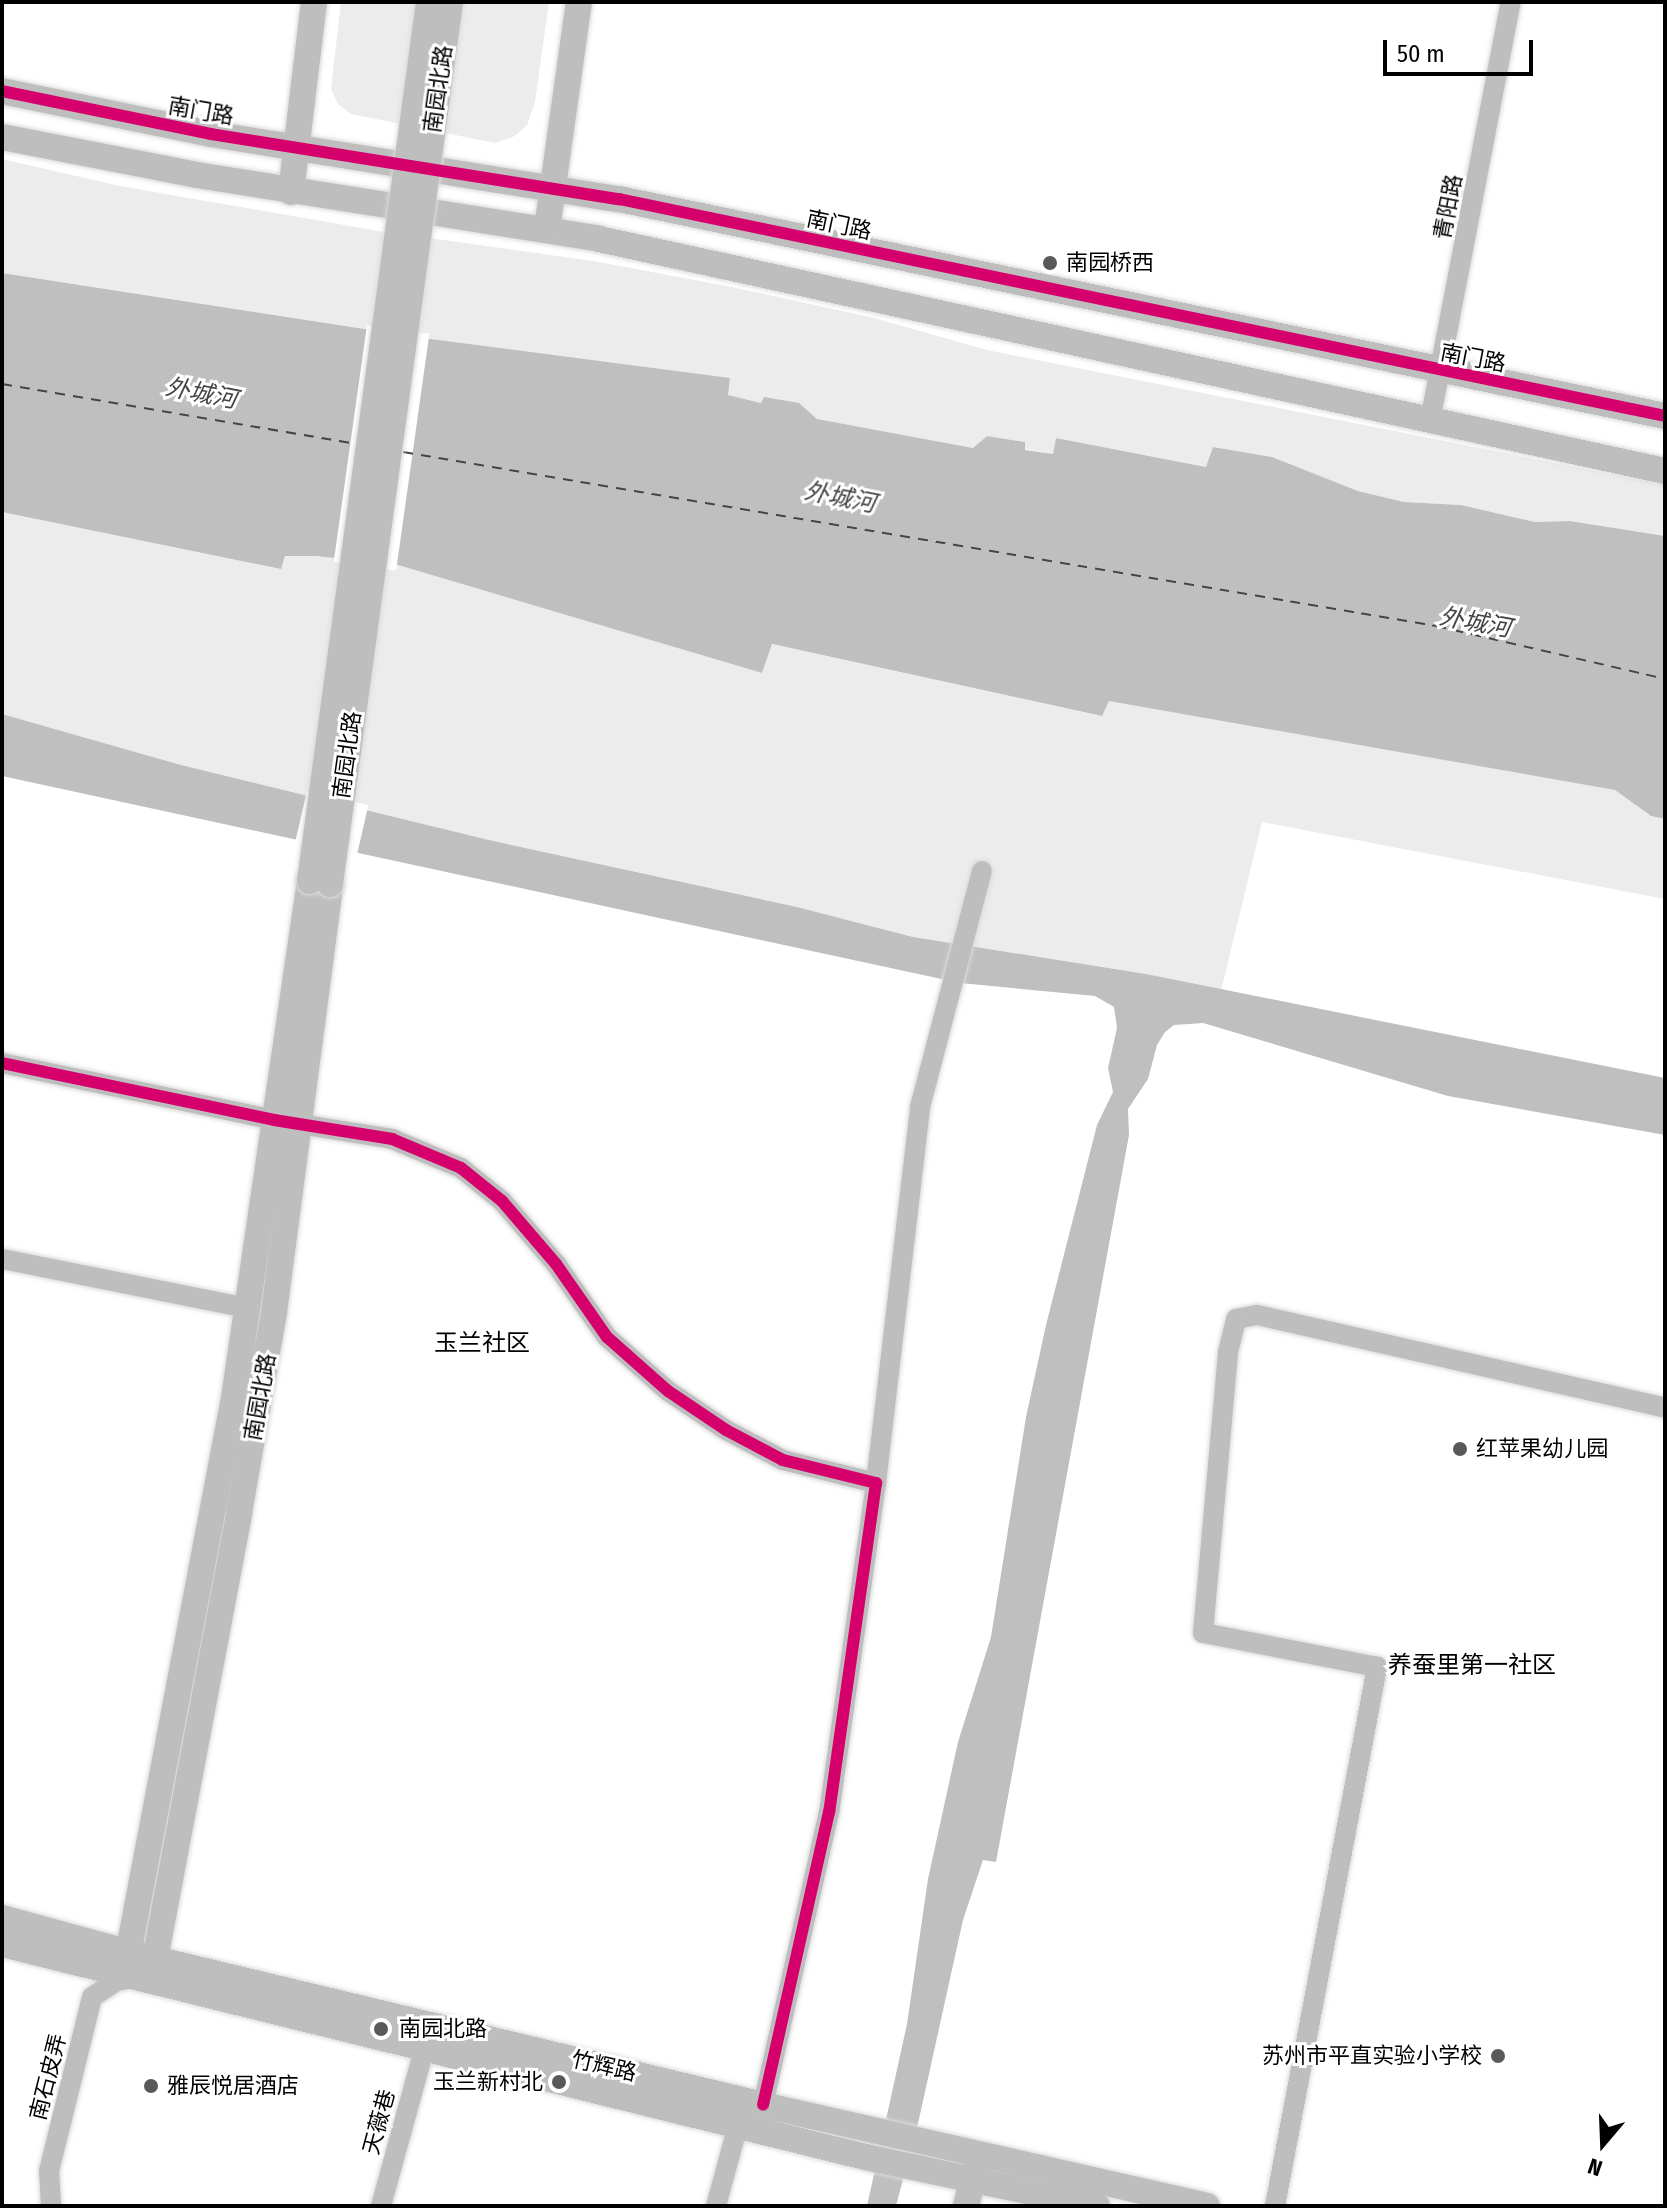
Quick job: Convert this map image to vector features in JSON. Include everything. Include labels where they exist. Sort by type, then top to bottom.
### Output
[{"type":"main road","points":[[291,192],[314,2]]},
{"type":"main road","name":"南园北路","points":[[320,882],[429,2]]},
{"type":"main road","name":"南园北路","points":[[136,1963],[259,1403],[287,1122],[450,2]]},
{"type":"main road","points":[[547,229],[579,2]]},
{"type":"main road","name":"南门路","points":[[2,91],[149,123],[553,186],[1665,416]]},
{"type":"main road","points":[[2,137],[291,192],[547,229],[1665,471]]},
{"type":"main road","name":"南园北路","points":[[136,1963],[248,1308],[287,1122]]},
{"type":"main road","name":"竹辉路","points":[[2,1918],[136,1963],[424,2050],[865,2157],[918,2169],[1207,2206]]},
{"type":"main road","name":"竹辉路","points":[[2,1944],[136,1963],[867,2129],[919,2142],[983,2176],[1097,2206]]},
{"type":"main road","points":[[966,2206],[983,2176]]},
{"type":"street","name":"青阳路","points":[[1430,421],[1511,2]]},
{"type":"street","points":[[763,2105],[829,1812],[876,1483],[920,1107],[982,871]]},
{"type":"street","points":[[2,1063],[287,1122],[392,1139],[461,1168],[502,1201],[556,1264],[607,1337],[668,1391],[726,1430],[783,1460],[876,1483]]},
{"type":"street","points":[[2,1259],[248,1308]]},
{"type":"street","points":[[1275,2206],[1377,1667],[1203,1633],[1228,1352],[1236,1319],[1257,1315],[1665,1408]]},
{"type":"street","name":"南石皮弄","points":[[51,2206],[49,2171],[92,1997],[136,1963]]},
{"type":"street","name":"天薇巷","points":[[381,2206],[424,2050]]},
{"type":"street","points":[[716,2206],[738,2125]]},
{"type":"shaded area","points":[[341,2],[549,2],[535,102],[527,125],[515,136],[495,143],[351,114],[338,104],[331,89]]},
{"type":"shaded area","points":[[2,159],[120,186],[379,231],[593,261],[727,286],[874,318],[987,350],[1665,485],[1665,536],[1570,521],[1535,522],[1461,505],[1404,502],[1358,491],[1272,457],[1213,447],[1207,467],[1056,438],[1053,454],[1024,449],[1025,442],[987,436],[973,448],[817,419],[799,403],[762,403],[727,395],[729,378],[423,338],[2,273]]},
{"type":"shaded area","points":[[2,512],[280,569],[284,556],[316,556],[398,565],[762,673],[771,644],[1101,716],[1108,700],[1615,790],[1651,816],[1665,819],[1665,899],[1262,822],[1221,991],[1146,974],[913,937],[797,907],[489,840],[181,765],[2,714]]},
{"type":"water","name":"外城河","points":[[2,273],[423,338],[730,378],[728,395],[761,403],[764,397],[799,403],[817,419],[973,448],[987,436],[1025,442],[1025,450],[1053,454],[1056,438],[1206,467],[1213,447],[1272,457],[1358,491],[1404,502],[1461,505],[1535,522],[1570,521],[1665,536],[1665,819],[1651,816],[1615,790],[1109,701],[1102,716],[772,644],[762,673],[398,565],[316,556],[285,556],[281,569],[2,512]]},
{"type":"water","points":[[2,714],[181,765],[489,840],[797,907],[913,937],[1146,974],[1665,1078],[1665,1135],[1448,1096],[1203,1023],[1174,1025],[1165,1032],[1157,1045],[1148,1079],[1128,1109],[1129,1135],[996,1862],[983,1860],[963,1920],[919,2119],[896,2206],[867,2206],[907,2024],[928,1879],[958,1742],[991,1637],[1026,1417],[1046,1325],[1097,1125],[1113,1092],[1108,1068],[1117,1028],[1114,1007],[1095,996],[960,983],[2,776]]},
{"type":"pier","points":[[367,325],[429,334],[396,570],[334,562]]},
{"type":"pier","points":[[307,791],[368,805],[356,859],[295,845]]},
{"type":"ferry route","points":[[2,384],[357,444]]},
{"type":"ferry route","points":[[403,452],[1436,626],[1665,679]]},
{"type":"cycle path","points":[[2,91],[211,134],[619,199],[1665,416]]},
{"type":"cycle path","points":[[2,1063],[274,1120],[392,1139],[461,1168],[502,1201],[556,1264],[607,1337],[668,1391],[726,1430],[783,1460],[876,1483],[829,1812],[763,2105]]},
{"type":"place","name":"南园桥西","points":[[1050,263]]},
{"type":"place","name":"红苹果幼儿园","points":[[1460,1449]]},
{"type":"place","name":"南园北路","points":[[381,2029]]},
{"type":"place","name":"苏州市平直实验小学校","points":[[1498,2056]]},
{"type":"place","name":"玉兰新村北","points":[[559,2082]]},
{"type":"place","name":"雅辰悦居酒店","points":[[151,2086]]},
{"type":"district","name":"玉兰社区","points":[[482,1344]]},
{"type":"district","name":"养蚕里第一社区","points":[[1472,1666]]}]
